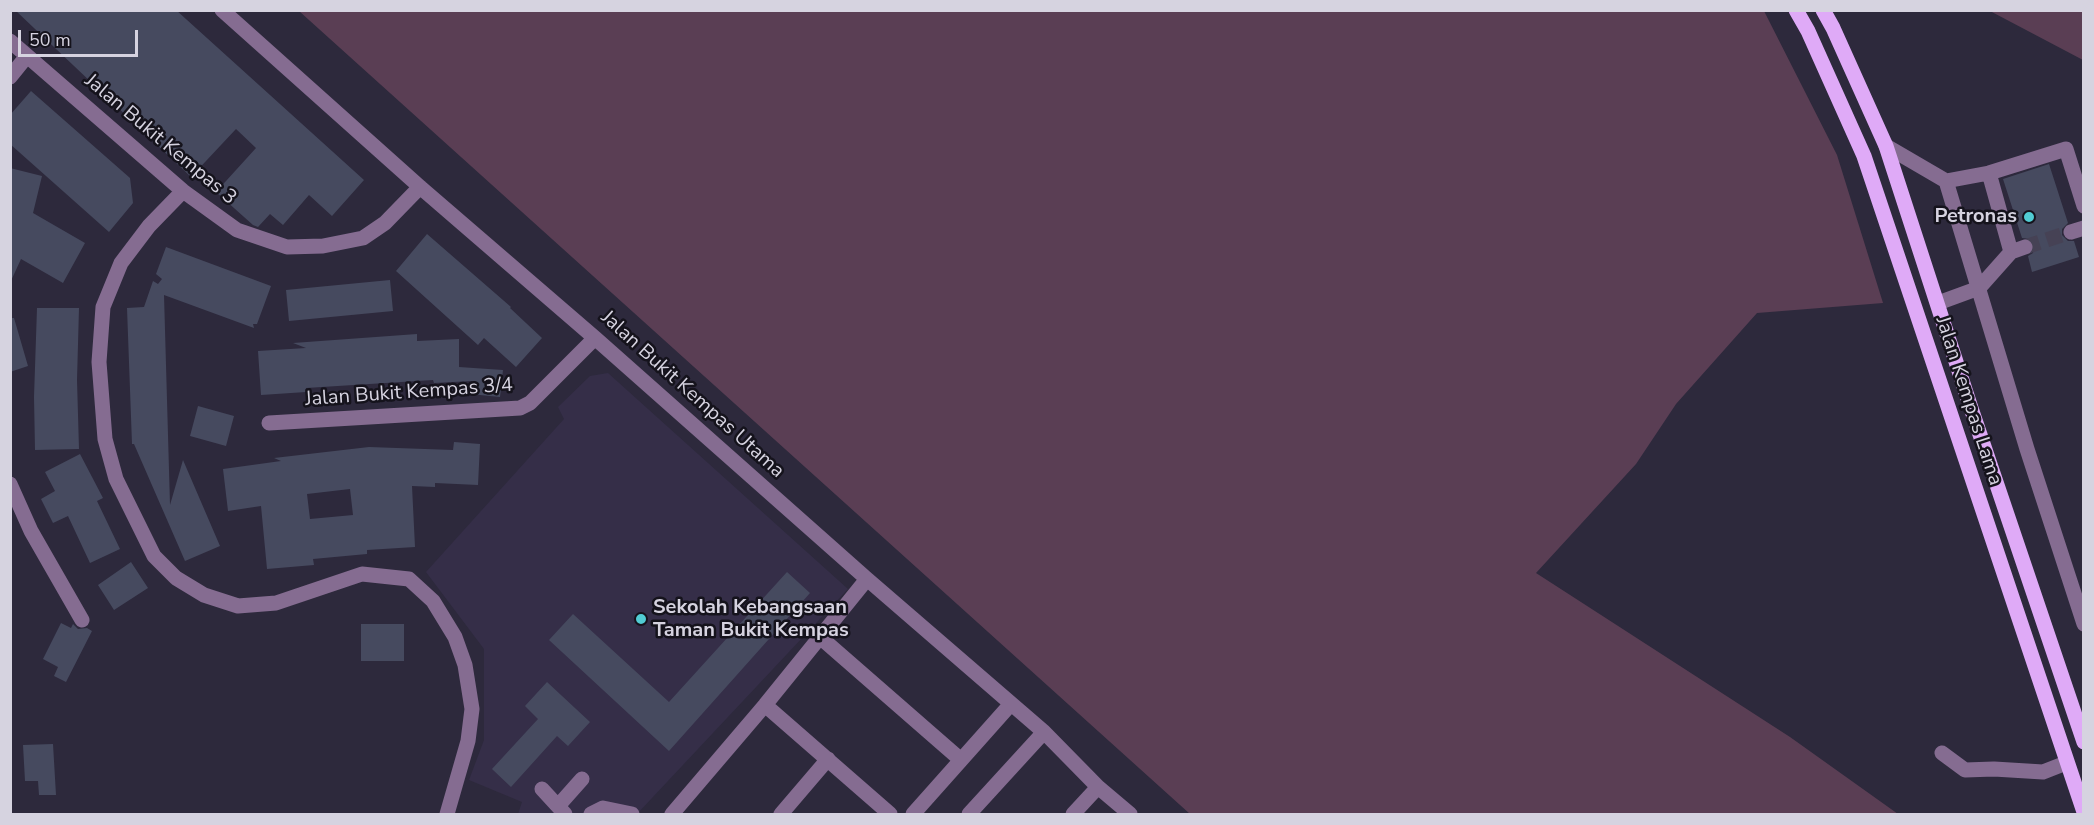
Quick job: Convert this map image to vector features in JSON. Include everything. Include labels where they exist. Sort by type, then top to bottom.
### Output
[{"type":"main road","name":"Jalan Kempas Lama","points":[[1796,10],[1808,31],[1864,156],[2084,812]]},
{"type":"main road","name":"Jalan Kempas Lama","points":[[1823,10],[1886,146],[2084,742]]},
{"type":"street","name":"Jalan Bukit Kempas Utama","points":[[222,10],[420,187],[596,338],[1010,705],[1044,732],[1098,788],[1131,814]]},
{"type":"street","name":"Jalan Bukit Kempas 3","points":[[10,41],[183,191],[237,230],[287,247],[323,246],[363,238],[385,222],[420,187]]},
{"type":"street","points":[[10,77],[27,56]]},
{"type":"street","points":[[1886,146],[1946,181],[1989,173],[2067,149],[2084,206]]},
{"type":"street","points":[[1938,303],[1979,288],[2018,249],[1989,173]]},
{"type":"street","points":[[1946,181],[2027,449],[2084,624]]},
{"type":"street","points":[[183,191],[148,226],[121,263],[103,307],[99,362],[105,439],[116,479],[154,556],[176,578],[204,595],[238,606],[276,603],[362,573],[409,579],[433,601],[455,637],[465,665],[472,709],[468,741],[447,814]]},
{"type":"street","name":"Jalan Bukit Kempas 3/4","points":[[270,423],[520,408],[530,403],[596,338]]},
{"type":"street","points":[[10,484],[31,531],[82,620]]},
{"type":"street","points":[[672,814],[765,705],[867,579]]},
{"type":"street","points":[[820,637],[962,760]]},
{"type":"street","points":[[765,705],[890,814]]},
{"type":"street","points":[[913,814],[1010,705]]},
{"type":"street","points":[[969,814],[1044,732]]},
{"type":"street","points":[[1942,753],[1965,770],[2043,771],[2066,762]]},
{"type":"street","points":[[781,814],[828,759]]},
{"type":"street","points":[[542,789],[562,810],[582,779]]},
{"type":"street","points":[[1073,814],[1098,788]]},
{"type":"street","points":[[591,814],[603,808],[632,814]]},
{"type":"shaded area","points":[[299,11],[1764,11],[1837,155],[1883,303],[1757,313],[1676,404],[1636,464],[1536,573],[1790,737],[1898,814],[1190,814]]},
{"type":"shaded area","points":[[1990,11],[2083,11],[2083,60]]},
{"type":"shaded area","name":"Sekolah Kebangsaan Taman Bukit Kempas","points":[[608,373],[848,589],[637,814],[518,814],[522,802],[469,780],[484,740],[484,649],[426,572],[564,419],[558,407],[590,376]]},
{"type":"building","points":[[15,10],[176,10],[364,180],[332,216],[309,195],[283,225],[270,214],[258,227],[253,225],[216,192],[256,148],[236,129],[191,177]]},
{"type":"building","points":[[31,91],[130,178],[133,203],[109,232],[10,144],[10,115]]},
{"type":"building","points":[[2049,164],[2068,223],[2062,229],[2062,235],[2068,241],[2074,241],[2079,257],[2032,272],[2028,256],[2033,253],[2034,244],[2031,239],[2022,238],[2003,179]]},
{"type":"building","points":[[10,168],[42,176],[33,213],[85,243],[63,283],[21,259],[10,283]]},
{"type":"building","points":[[427,234],[511,307],[542,338],[516,367],[484,338],[478,345],[396,271]]},
{"type":"building","points":[[166,247],[271,286],[257,324],[253,324],[254,328],[164,295],[170,505],[183,460],[220,546],[185,561],[134,444],[132,444],[127,308],[144,307],[153,281],[158,284],[162,279],[156,274]]},
{"type":"building","points":[[390,280],[393,311],[289,321],[286,290]]},
{"type":"building","points":[[37,308],[79,308],[77,380],[79,449],[35,450]]},
{"type":"building","points":[[10,318],[14,318],[28,366],[10,372]]},
{"type":"building","points":[[417,334],[417,341],[459,339],[459,367],[503,370],[500,397],[470,394],[472,381],[434,383],[433,380],[306,388],[306,392],[261,395],[258,351],[306,348],[293,343]]},
{"type":"building","points":[[198,406],[234,416],[226,446],[190,436]]},
{"type":"building","points":[[454,442],[480,444],[478,485],[435,483],[435,487],[412,486],[415,547],[367,550],[367,554],[313,559],[314,565],[267,569],[261,506],[228,511],[223,469],[281,461],[274,458],[369,447],[453,450]],"holes":[[[350,489],[353,515],[310,519],[307,494]]]},
{"type":"building","points":[[80,454],[103,498],[97,501],[120,549],[90,563],[68,516],[53,523],[41,499],[55,491],[45,472]]},
{"type":"building","points":[[131,562],[148,588],[114,610],[98,585]]},
{"type":"building","points":[[787,572],[810,593],[669,751],[549,640],[573,614],[669,702]]},
{"type":"building","points":[[61,623],[71,628],[73,624],[78,629],[87,628],[92,631],[66,682],[54,676],[58,667],[43,659]]},
{"type":"building","points":[[361,624],[404,624],[404,661],[361,661]]},
{"type":"building","points":[[547,682],[590,722],[568,746],[557,736],[511,787],[492,769],[538,719],[525,706]]},
{"type":"building","points":[[53,744],[56,795],[39,795],[38,781],[25,781],[23,745]]},
{"type":"tunnel","points":[[2025,247],[2071,232]]},
{"type":"place","name":"Petronas","points":[[2029,217]]},
{"type":"place","name":"Sekolah Kebangsaan Taman Bukit Kempas","points":[[641,619]]}]
